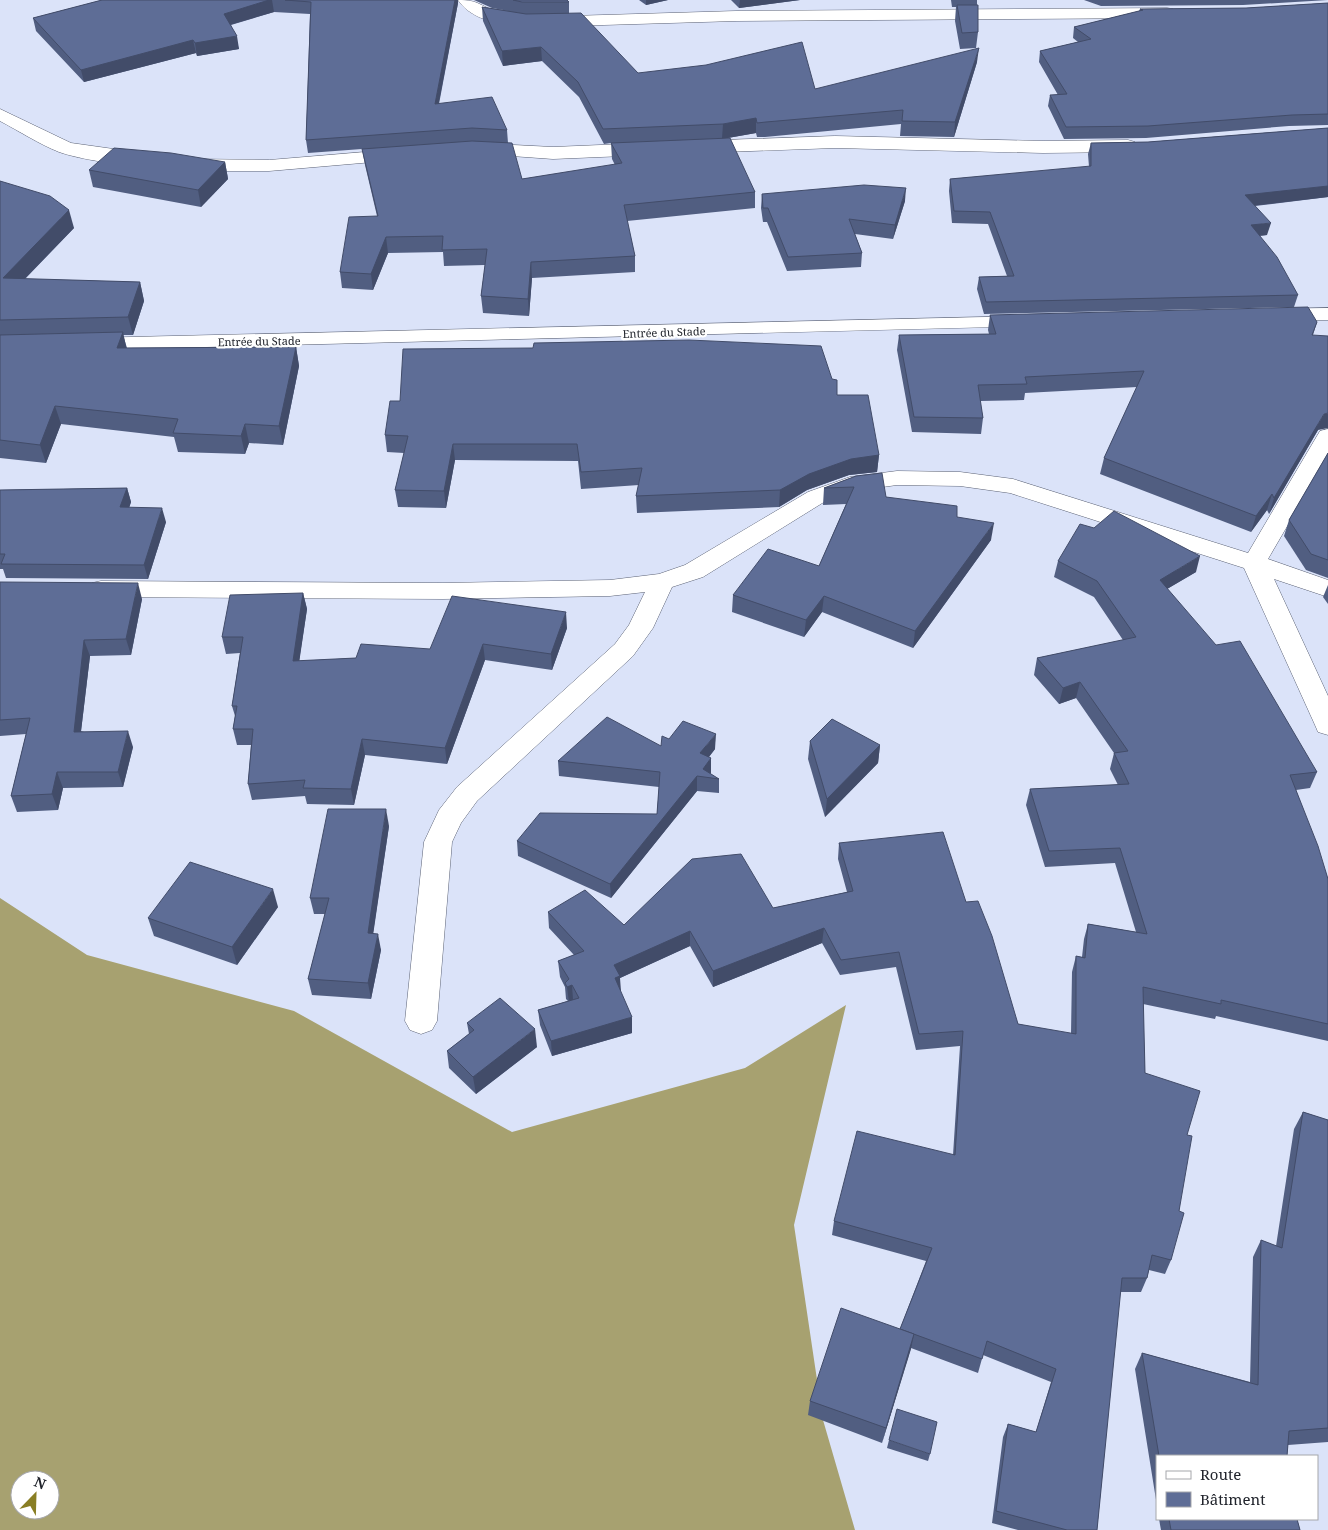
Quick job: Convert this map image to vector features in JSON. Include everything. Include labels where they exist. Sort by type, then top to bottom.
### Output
[{"type":"street","points":[[466,0],[472,6],[492,15],[517,22],[736,16],[1187,12]]},
{"type":"street","points":[[975,13],[1004,0]]},
{"type":"street","points":[[0,114],[66,148],[102,155],[165,162],[232,167],[423,153]]},
{"type":"street","points":[[463,150],[497,149],[553,153],[835,142],[1043,147],[1146,146]]},
{"type":"street","points":[[1253,316],[1328,314]]},
{"type":"street","name":"Entrée du Stade","points":[[70,345],[1050,322]]},
{"type":"street","points":[[1254,563],[1328,436]]},
{"type":"street","points":[[79,588],[443,591],[610,588],[662,582],[694,571],[816,497],[850,484],[897,478],[960,479],[1013,486],[1254,563],[1328,589]]},
{"type":"street","points":[[1254,563],[1328,725]]},
{"type":"street","points":[[420,1021],[438,842],[449,818],[467,794],[624,650],[640,628],[662,582]]},
{"type":"shaded area","points":[[0,898],[87,955],[294,1011],[512,1132],[745,1068],[846,1005],[794,1225],[823,1420],[855,1530],[0,1530]]},
{"type":"building","points":[[102,0],[269,0],[224,14],[237,36],[195,43],[193,40],[81,70],[33,18]]},
{"type":"building","points":[[285,0],[455,0],[435,104],[492,97],[507,130],[472,128],[306,140],[311,2]]},
{"type":"building","points":[[513,0],[567,0],[569,2],[522,2]]},
{"type":"building","points":[[1328,3],[1328,114],[1148,126],[1066,127],[1050,95],[1067,94],[1040,51],[1091,39],[1074,27],[1143,10],[1140,9],[1246,8]]},
{"type":"building","points":[[957,5],[978,5],[978,32],[962,33]]},
{"type":"building","points":[[482,7],[526,14],[581,13],[638,73],[706,65],[802,42],[815,89],[979,48],[955,122],[902,121],[903,110],[757,123],[756,118],[723,124],[603,129],[578,82],[541,47],[502,51]]},
{"type":"building","points":[[1328,128],[1328,186],[1245,195],[1271,223],[1251,225],[1277,257],[1298,295],[986,302],[979,277],[1014,276],[990,212],[954,211],[950,179],[1091,166],[1091,143],[1148,142]]},
{"type":"building","points":[[730,138],[755,192],[624,205],[635,256],[531,262],[528,299],[481,296],[487,249],[442,250],[443,236],[386,237],[371,274],[340,272],[349,217],[378,216],[362,149],[472,141],[512,143],[522,179],[622,163],[611,143]]},
{"type":"building","points":[[114,148],[171,153],[225,162],[198,190],[89,170]]},
{"type":"building","points":[[0,181],[50,196],[69,210],[3,278],[140,282],[128,317],[0,320]]},
{"type":"building","points":[[864,185],[906,188],[895,225],[849,219],[862,253],[788,257],[768,208],[763,208],[762,194]]},
{"type":"building","points":[[1308,307],[1317,322],[1312,335],[1328,336],[1328,413],[1324,414],[1274,498],[1272,494],[1256,516],[1104,458],[1144,371],[1025,377],[1027,384],[978,385],[983,418],[914,417],[899,335],[996,334],[990,315]]},
{"type":"building","points":[[123,332],[117,348],[296,347],[279,426],[245,424],[241,436],[173,433],[178,419],[55,406],[40,445],[0,440],[0,335]]},
{"type":"building","points":[[689,340],[821,346],[832,379],[837,380],[837,395],[868,395],[879,455],[851,459],[809,474],[780,490],[636,496],[642,468],[581,472],[577,444],[453,444],[444,491],[395,490],[408,436],[385,435],[390,401],[400,401],[403,349],[533,348],[534,343]]},
{"type":"building","points":[[1328,453],[1328,560],[1311,554],[1289,520]]},
{"type":"building","points":[[882,473],[886,497],[957,506],[957,517],[994,523],[915,631],[824,596],[806,620],[733,595],[768,549],[819,566],[854,487],[824,488],[856,476]]},
{"type":"building","points":[[127,488],[120,507],[162,508],[144,565],[1,564],[5,554],[0,554],[0,490]]},
{"type":"building","points":[[1114,511],[1200,556],[1160,580],[1216,645],[1240,641],[1317,772],[1290,775],[1318,846],[1328,879],[1328,1024],[1221,1000],[1221,1004],[1143,987],[1145,1073],[1200,1091],[1187,1135],[1192,1136],[1179,1211],[1184,1213],[1171,1260],[1152,1255],[1147,1278],[1122,1278],[1097,1530],[1067,1530],[996,1511],[1008,1424],[1036,1432],[1056,1369],[987,1341],[982,1359],[900,1329],[932,1248],[834,1221],[857,1131],[955,1155],[963,1031],[919,1034],[899,952],[841,960],[824,928],[713,971],[690,931],[614,965],[620,976],[615,978],[632,1017],[551,1041],[538,1010],[579,998],[572,985],[567,987],[565,983],[569,979],[558,961],[584,951],[548,912],[585,890],[624,925],[692,859],[741,854],[773,908],[853,891],[839,843],[943,832],[966,902],[978,901],[992,936],[1018,1024],[1076,1034],[1076,956],[1085,958],[1088,924],[1147,934],[1120,848],[1049,851],[1030,789],[1129,784],[1114,753],[1128,751],[1080,682],[1063,688],[1037,658],[1136,637],[1097,581],[1058,561],[1080,524],[1094,528]]},
{"type":"building","points":[[0,582],[138,583],[126,639],[84,640],[74,732],[128,731],[118,772],[57,772],[52,794],[11,796],[30,718],[0,720]]},
{"type":"building","points":[[303,593],[293,661],[356,658],[361,644],[430,649],[452,596],[566,612],[551,654],[483,644],[445,748],[362,739],[351,789],[303,788],[305,780],[248,784],[253,729],[233,729],[237,706],[232,706],[243,637],[222,637],[230,595]]},
{"type":"building","points":[[607,717],[661,746],[662,736],[669,739],[683,721],[716,734],[700,753],[711,758],[703,769],[719,779],[697,776],[610,884],[517,841],[540,813],[657,814],[660,772],[558,761]]},
{"type":"building","points":[[832,719],[880,745],[827,799],[810,741]]},
{"type":"building","points":[[328,809],[386,809],[368,933],[378,934],[368,983],[308,979],[329,898],[310,898]]},
{"type":"building","points":[[190,862],[273,889],[232,947],[148,918]]},
{"type":"building","points":[[500,998],[535,1029],[473,1077],[447,1051],[474,1030],[467,1023]]},
{"type":"building","points":[[1303,1112],[1328,1120],[1328,1428],[1289,1431],[1287,1455],[1159,1455],[1142,1353],[1258,1385],[1261,1240],[1282,1248]]},
{"type":"building","points":[[841,1308],[914,1334],[886,1428],[810,1401]]},
{"type":"building","points":[[897,1409],[937,1422],[930,1454],[889,1440]]},
{"type":"building","points":[[1169,1520],[1297,1520],[1300,1530],[1171,1530]]}]
